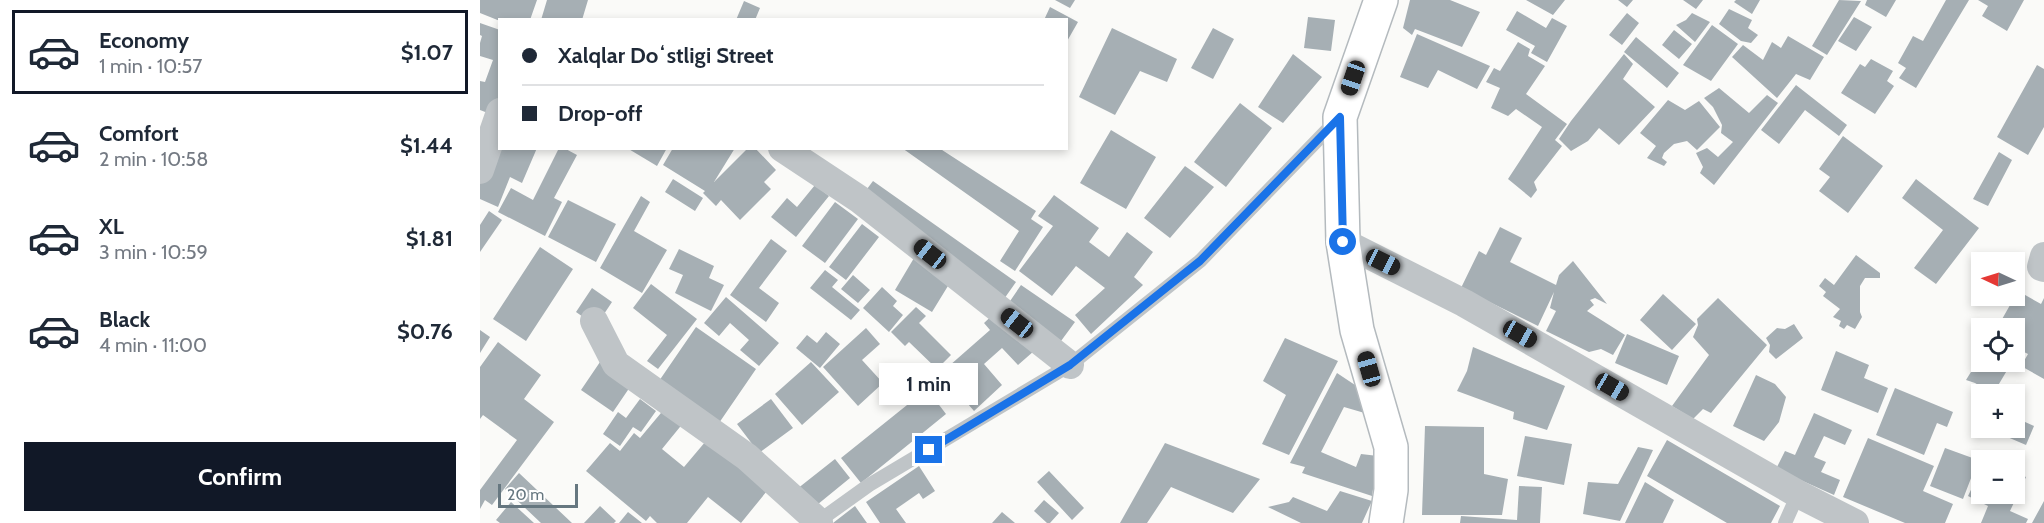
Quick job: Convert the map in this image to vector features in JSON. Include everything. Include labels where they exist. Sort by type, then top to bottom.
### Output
[{"type":"main road","points":[[1381,0],[1340,117],[1343,242],[1357,330],[1391,447],[1391,490],[1386,523]]},
{"type":"street","points":[[480,170],[498,118]]},
{"type":"street","points":[[785,150],[859,199],[1070,365]]},
{"type":"street","points":[[1343,242],[1464,303],[1798,494],[1855,523]]},
{"type":"street","points":[[2044,256],[2041,267],[2044,268]]},
{"type":"street","points":[[594,321],[616,364],[747,457],[818,522]]},
{"type":"lane","points":[[818,522],[869,485],[1070,365],[1200,261],[1340,117]]},
{"type":"lane","points":[[1785,523],[1798,494]]},
{"type":"building","points":[[480,0],[537,0],[531,18],[498,18],[498,20],[480,13]]},
{"type":"building","points":[[547,0],[588,0],[583,18],[542,18]]},
{"type":"building","points":[[1055,0],[1075,0],[1070,8]]},
{"type":"building","points":[[1410,0],[1450,0],[1480,12],[1462,47],[1415,29],[1412,35],[1403,28]]},
{"type":"building","points":[[1526,0],[1565,0],[1553,15]]},
{"type":"building","points":[[1618,0],[1633,0],[1627,7]]},
{"type":"building","points":[[1683,0],[1703,0],[1696,9]]},
{"type":"building","points":[[1736,0],[1760,0],[1752,14],[1734,2]]},
{"type":"building","points":[[1839,0],[1861,1],[1827,55],[1812,46]]},
{"type":"building","points":[[1867,0],[1896,0],[1886,17],[1865,5]]},
{"type":"building","points":[[1946,0],[1969,0],[1916,88],[1899,78],[1906,68],[1898,63],[1913,36],[1923,41]]},
{"type":"building","points":[[1978,0],[2024,0],[2007,31],[1982,16],[1988,6]]},
{"type":"building","points":[[744,1],[760,8],[756,18],[737,18]]},
{"type":"building","points":[[1050,7],[1078,22],[1068,40],[1068,18],[1045,18]]},
{"type":"building","points":[[1729,9],[1752,20],[1748,28],[1758,35],[1751,43],[1741,41],[1719,24]]},
{"type":"building","points":[[1517,11],[1546,28],[1552,18],[1567,26],[1547,62],[1531,53],[1535,46],[1506,30]]},
{"type":"building","points":[[1627,13],[1639,23],[1622,45],[1609,35]]},
{"type":"building","points":[[1692,13],[1710,22],[1695,42],[1676,25],[1686,20]]},
{"type":"building","points":[[1308,17],[1335,20],[1331,51],[1304,48]]},
{"type":"building","points":[[1854,17],[1872,27],[1856,51],[1838,41]]},
{"type":"building","points":[[480,23],[498,29],[498,101],[493,115],[480,110],[480,81],[485,82],[493,60],[480,56],[482,36],[480,35]]},
{"type":"building","points":[[1712,25],[1738,44],[1711,81],[1683,65]]},
{"type":"building","points":[[1112,28],[1177,59],[1167,82],[1140,71],[1115,115],[1079,97]]},
{"type":"building","points":[[1213,28],[1234,39],[1213,79],[1191,68]]},
{"type":"building","points":[[1674,30],[1692,44],[1679,59],[1662,45]]},
{"type":"building","points":[[1417,34],[1490,66],[1477,89],[1438,70],[1428,88],[1400,77]]},
{"type":"building","points":[[1788,36],[1824,57],[1810,80],[1796,74],[1777,98],[1732,57],[1743,45],[1763,60],[1772,42],[1781,48]]},
{"type":"building","points":[[1636,37],[1679,73],[1667,88],[1624,52]]},
{"type":"building","points":[[1518,42],[1530,49],[1528,56],[1545,66],[1526,94],[1567,124],[1555,140],[1562,146],[1534,182],[1537,190],[1531,198],[1508,179],[1542,127],[1516,109],[1508,116],[1491,108],[1500,88],[1486,82],[1494,68],[1500,71]]},
{"type":"building","points":[[1293,54],[1322,77],[1283,123],[1258,107]]},
{"type":"building","points":[[1624,54],[1633,64],[1623,79],[1655,107],[1619,145],[1599,128],[1588,141],[1571,151],[1559,139]]},
{"type":"building","points":[[1871,59],[1893,71],[1887,81],[1894,86],[1875,114],[1841,93],[1860,64],[1865,67]]},
{"type":"building","points":[[2037,65],[2044,69],[2044,127],[2028,155],[1997,137]]},
{"type":"building","points":[[1796,85],[1847,125],[1839,136],[1805,110],[1779,144],[1761,130]]},
{"type":"building","points":[[1719,88],[1749,113],[1767,95],[1778,103],[1714,185],[1700,173],[1703,167],[1696,153],[1707,148],[1718,157],[1733,142],[1721,133],[1722,125],[1713,107],[1704,98]]},
{"type":"building","points":[[1668,100],[1685,110],[1699,101],[1720,127],[1697,150],[1687,141],[1674,144],[1664,153],[1662,158],[1667,162],[1664,166],[1647,158],[1656,146],[1640,133]]},
{"type":"building","points":[[1240,103],[1272,128],[1226,187],[1194,162]]},
{"type":"building","points":[[1111,130],[1156,157],[1126,209],[1080,183]]},
{"type":"building","points":[[1843,136],[1883,166],[1848,213],[1819,191],[1830,177],[1819,169]]},
{"type":"building","points":[[499,150],[536,150],[522,183],[510,177],[498,207],[480,199],[480,181]]},
{"type":"building","points":[[558,150],[568,150],[577,155],[554,198],[562,202],[545,236],[498,212],[511,188],[533,200]]},
{"type":"building","points":[[630,150],[666,150],[657,166]]},
{"type":"building","points":[[672,150],[734,150],[714,182],[746,150],[757,150],[776,170],[764,182],[771,189],[740,220],[721,200],[716,206],[703,193],[705,191],[663,165]]},
{"type":"building","points":[[905,150],[942,150],[1036,211],[1031,219],[1043,227],[1015,271],[1000,261],[1019,231]]},
{"type":"building","points":[[1999,152],[2012,160],[1988,206],[1973,199]]},
{"type":"building","points":[[1185,166],[1214,187],[1170,238],[1144,218]]},
{"type":"building","points":[[673,179],[703,198],[695,211],[665,192]]},
{"type":"building","points":[[1916,179],[1979,228],[1936,284],[1914,268],[1943,230],[1902,198]]},
{"type":"building","points":[[873,181],[1016,282],[1004,299],[861,197]]},
{"type":"building","points":[[815,185],[829,196],[796,237],[771,217],[787,198],[797,207]]},
{"type":"building","points":[[1054,195],[1099,228],[1089,242],[1109,257],[1127,232],[1153,252],[1134,277],[1143,285],[1091,334],[1075,315],[1105,288],[1076,266],[1052,296],[1019,271],[1053,226],[1038,216]]},
{"type":"building","points":[[641,196],[650,202],[634,231],[667,250],[642,293],[600,268]]},
{"type":"building","points":[[568,200],[616,224],[596,262],[548,237]]},
{"type":"building","points":[[835,202],[858,219],[825,263],[802,246]]},
{"type":"building","points":[[489,211],[502,220],[480,252],[480,225]]},
{"type":"building","points":[[862,224],[879,237],[846,280],[829,267]]},
{"type":"building","points":[[1500,227],[1522,238],[1510,262],[1556,285],[1559,275],[1573,261],[1607,304],[1595,298],[1590,300],[1594,305],[1587,311],[1625,335],[1613,355],[1601,349],[1589,352],[1546,331],[1556,311],[1550,308],[1554,292],[1538,326],[1461,288],[1479,251],[1486,255]]},
{"type":"building","points":[[771,239],[787,251],[759,288],[779,303],[766,322],[730,295]]},
{"type":"building","points":[[540,247],[573,269],[526,341],[493,319]]},
{"type":"building","points":[[679,249],[714,266],[709,278],[724,285],[711,311],[675,293],[683,275],[669,269]]},
{"type":"building","points":[[1856,255],[1880,273],[1880,278],[1865,278],[1860,286],[1862,317],[1855,329],[1847,325],[1844,329],[1839,326],[1841,321],[1833,317],[1840,309],[1823,296],[1826,292],[1819,286],[1825,278],[1834,285]]},
{"type":"building","points":[[914,258],[951,281],[932,312],[895,290]]},
{"type":"building","points":[[825,270],[838,280],[832,287],[860,310],[851,320],[810,288]]},
{"type":"building","points":[[853,275],[870,290],[858,303],[841,289]]},
{"type":"building","points":[[651,284],[697,319],[658,369],[647,361],[667,335],[633,308]]},
{"type":"building","points":[[1021,285],[1075,322],[1061,341],[1008,304]]},
{"type":"building","points":[[882,287],[897,301],[893,306],[903,315],[889,332],[863,308]]},
{"type":"building","points":[[592,288],[612,302],[596,326],[576,312]]},
{"type":"building","points":[[1663,294],[1696,324],[1672,350],[1640,320]]},
{"type":"building","points":[[2025,295],[2041,304],[2044,298],[2044,379],[2025,368],[2025,359],[2028,354],[2025,352],[2025,318],[2003,318],[2009,306],[2025,306]]},
{"type":"building","points":[[726,297],[779,343],[759,366],[740,350],[749,340],[730,323],[719,336],[704,323]]},
{"type":"building","points":[[1718,298],[1767,345],[1711,413],[1703,409],[1693,419],[1672,406],[1709,355],[1693,337],[1698,325],[1697,319]]},
{"type":"building","points":[[916,307],[926,316],[919,323],[951,355],[937,369],[909,342],[905,346],[891,332]]},
{"type":"building","points":[[998,310],[1034,351],[1018,365],[1002,348],[984,364],[1002,385],[974,411],[941,373],[990,330],[984,323]]},
{"type":"building","points":[[1794,324],[1803,338],[1776,359],[1769,352],[1770,345],[1766,338],[1777,328],[1785,329]]},
{"type":"building","points":[[696,327],[756,369],[719,423],[659,381]]},
{"type":"building","points":[[866,328],[880,344],[862,360],[883,383],[858,406],[823,367]]},
{"type":"building","points":[[480,330],[490,337],[480,353]]},
{"type":"building","points":[[826,332],[840,344],[820,368],[796,348],[807,335],[817,343]]},
{"type":"building","points":[[1627,334],[1679,356],[1667,385],[1615,363]]},
{"type":"building","points":[[1285,338],[1338,361],[1289,455],[1262,444],[1286,395],[1263,381]]},
{"type":"building","points":[[498,342],[541,375],[524,399],[554,422],[492,505],[485,500],[480,509],[480,490],[517,440],[483,415],[480,419],[480,367]]},
{"type":"building","points":[[1473,347],[1565,386],[1547,430],[1513,419],[1514,412],[1457,391],[1467,371]]},
{"type":"building","points":[[1836,351],[1869,365],[1864,378],[1888,388],[1878,413],[1821,390]]},
{"type":"building","points":[[600,362],[632,384],[613,412],[581,390]]},
{"type":"building","points":[[811,362],[839,392],[802,425],[775,394]]},
{"type":"building","points":[[1971,372],[2006,372],[1999,384],[1977,384],[1966,380]]},
{"type":"building","points":[[1337,373],[1355,385],[1368,414],[1344,407],[1321,452],[1356,467],[1361,454],[1378,456],[1372,496],[1302,473],[1305,467],[1290,463]]},
{"type":"building","points":[[1756,375],[1775,384],[1786,397],[1779,422],[1764,441],[1733,426]]},
{"type":"building","points":[[1895,388],[1953,412],[1947,427],[1937,423],[1924,455],[1876,435]]},
{"type":"building","points":[[927,389],[946,414],[861,483],[841,458]]},
{"type":"building","points":[[640,399],[656,411],[641,432],[633,427],[620,446],[603,434],[618,412],[626,418]]},
{"type":"building","points":[[771,399],[793,428],[759,453],[737,424]]},
{"type":"building","points":[[666,407],[684,422],[662,449],[684,467],[711,435],[771,486],[741,523],[708,497],[687,523],[657,523],[650,516],[646,521],[586,471],[610,443],[620,451],[634,433],[640,438]]},
{"type":"building","points":[[1814,413],[1852,430],[1845,445],[1824,436],[1814,457],[1826,462],[1821,472],[1840,480],[1834,495],[1776,469],[1785,451],[1795,455]]},
{"type":"building","points":[[2025,422],[2034,426],[2026,445],[2010,438],[2025,438]]},
{"type":"building","points":[[1425,426],[1484,427],[1484,474],[1508,479],[1502,515],[1422,515]]},
{"type":"building","points":[[1525,436],[1572,444],[1564,485],[1517,476]]},
{"type":"building","points":[[1868,438],[1934,466],[1923,491],[1953,504],[1945,523],[1905,523],[1843,497]]},
{"type":"building","points":[[1667,440],[1780,506],[1771,523],[1727,523],[1647,476]]},
{"type":"building","points":[[1165,443],[1260,479],[1233,513],[1171,487],[1147,523],[1120,523]]},
{"type":"building","points":[[1638,447],[1653,450],[1620,521],[1583,514],[1588,482],[1618,484]]},
{"type":"building","points":[[1945,448],[1971,457],[1971,478],[1963,499],[1930,486]]},
{"type":"building","points":[[835,459],[850,478],[812,509],[797,489]]},
{"type":"building","points":[[919,466],[935,491],[923,499],[919,493],[896,509],[906,523],[880,523],[866,502]]},
{"type":"building","points":[[1049,471],[1084,508],[1072,520],[1037,482]]},
{"type":"building","points":[[519,473],[572,523],[541,523],[505,489]]},
{"type":"building","points":[[1645,482],[1674,500],[1663,523],[1625,523]]},
{"type":"building","points":[[1519,486],[1542,487],[1540,523],[1460,523],[1461,516],[1517,520]]},
{"type":"building","points":[[1340,491],[1372,501],[1362,523],[1301,523],[1268,507],[1289,502],[1293,497],[1327,511]]},
{"type":"building","points":[[1044,500],[1059,513],[1050,523],[1034,511]]},
{"type":"building","points":[[2044,501],[2044,523],[2032,523]]},
{"type":"building","points":[[511,502],[534,523],[500,523],[496,520]]},
{"type":"building","points":[[1984,504],[2013,504],[2010,511],[2028,519],[2026,523],[1981,523],[1988,506]]},
{"type":"building","points":[[600,506],[616,521],[614,523],[584,523]]},
{"type":"building","points":[[855,506],[867,523],[833,523]]},
{"type":"building","points":[[628,512],[642,523],[619,523]]},
{"type":"building","points":[[1002,512],[1015,523],[992,523]]},
{"type":"route","points":[[929,450],[1070,365],[1200,261],[1340,117],[1343,242]]}]
